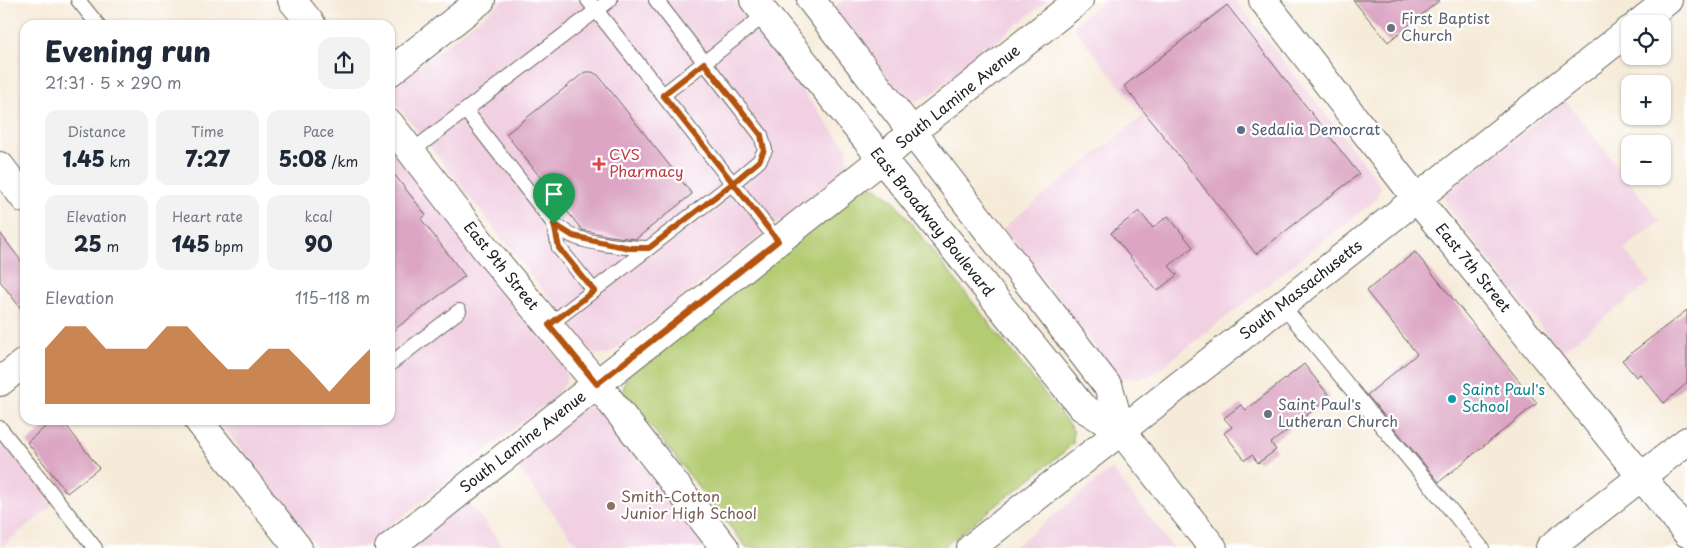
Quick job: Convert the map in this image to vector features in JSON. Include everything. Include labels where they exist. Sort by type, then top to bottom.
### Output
[{"type":"main road","points":[[292,0],[308,20]]},
{"type":"main road","points":[[395,68],[481,0]]},
{"type":"main road","name":"East Broadway Boulevard","points":[[811,0],[1109,388],[1121,432]]},
{"type":"main road","name":"South Lamine Avenue","points":[[389,548],[882,159],[913,131],[1079,0]]},
{"type":"main road","name":"East 7th Street","points":[[1263,0],[1417,199],[1687,533]]},
{"type":"main road","points":[[1649,15],[1668,0]]},
{"type":"main road","name":"East Broadway Boulevard","points":[[760,7],[1082,408],[1121,432],[1213,548]]},
{"type":"main road","name":"South Massachusetts","points":[[970,548],[1282,306],[1621,37]]},
{"type":"main road","name":"East 9th Street","points":[[395,130],[485,248],[597,384],[725,548]]},
{"type":"main road","points":[[0,166],[20,192]]},
{"type":"main road","points":[[0,382],[20,366]]},
{"type":"main road","points":[[202,425],[298,548]]},
{"type":"main road","points":[[1550,548],[1687,441]]},
{"type":"lane","points":[[78,0],[94,20]]},
{"type":"lane","points":[[412,151],[466,111],[592,5],[610,0]]},
{"type":"lane","points":[[549,325],[733,183],[759,161],[764,150],[761,135],[656,0]]},
{"type":"lane","points":[[592,5],[778,241]]},
{"type":"lane","points":[[663,95],[704,63],[760,7]]},
{"type":"lane","points":[[466,111],[554,224],[573,236],[630,248],[649,248]]},
{"type":"lane","points":[[554,224],[559,248],[594,291]]},
{"type":"lane","points":[[1282,306],[1482,548]]},
{"type":"lane","points":[[395,360],[459,311]]},
{"type":"lane","points":[[0,428],[94,548]]},
{"type":"shaded area","points":[[503,0],[733,0],[847,149],[847,162],[842,172],[608,355],[596,354],[589,349],[399,107],[395,98],[396,85]]},
{"type":"shaded area","points":[[844,0],[1048,0],[931,94],[916,101],[903,97],[834,8]]},
{"type":"shaded area","points":[[1105,0],[1235,0],[1374,176],[1380,187],[1377,199],[1152,375],[1138,378],[1120,378],[1003,228],[1143,116],[1073,26]]},
{"type":"shaded area","points":[[1565,100],[1621,171],[1621,185],[1632,185],[1660,221],[1624,249],[1650,282],[1561,352],[1447,206],[1444,195]]},
{"type":"shaded area","points":[[395,149],[566,369],[566,382],[554,397],[362,548],[318,548],[222,425],[395,425]]},
{"type":"shaded area","name":"Smith-Cotton Junior High School","points":[[597,407],[708,548],[580,548],[514,463],[583,408]]},
{"type":"shaded area","points":[[0,429],[57,502],[0,548]]},
{"type":"shaded area","points":[[1112,469],[1173,548],[1013,548]]},
{"type":"shaded area","points":[[467,500],[504,548],[405,548]]},
{"type":"green space","points":[[861,187],[877,188],[892,199],[1073,430],[1073,443],[942,548],[747,548],[623,391],[626,377]]},
{"type":"building","name":"First Baptist Church","points":[[1353,0],[1440,0],[1388,42]]},
{"type":"building","name":"Sedalia Democrat","points":[[1227,5],[1359,174],[1256,254],[1124,86]]},
{"type":"building","name":"CVS Pharmacy","points":[[585,72],[592,72],[598,75],[692,194],[636,239],[582,230],[506,134]]},
{"type":"building","points":[[395,175],[426,215],[421,219],[465,276],[395,329]]},
{"type":"building","points":[[1139,211],[1153,228],[1168,216],[1193,247],[1169,266],[1177,275],[1157,291],[1111,233]]},
{"type":"building","points":[[0,233],[20,259],[20,307],[0,281]]},
{"type":"building","name":"Saint Paul's School","points":[[1415,252],[1537,403],[1439,482],[1367,395],[1417,354],[1366,291]]},
{"type":"building","points":[[1687,310],[1687,383],[1664,403],[1640,374],[1636,377],[1622,360]]},
{"type":"building","name":"Saint Paul's Lutheran Church","points":[[1304,364],[1330,397],[1271,443],[1276,450],[1258,463],[1252,455],[1245,460],[1224,433],[1232,427],[1224,418],[1241,405],[1246,410]]},
{"type":"building","points":[[48,425],[66,425],[99,468],[67,493],[27,442]]},
{"type":"place","name":"First Baptist Church","points":[[1391,28]]},
{"type":"place","name":"Sedalia Democrat","points":[[1241,130]]},
{"type":"place","name":"CVS Pharmacy","points":[[599,164]]},
{"type":"place","name":"Saint Paul's School","points":[[1452,399]]},
{"type":"place","name":"Saint Paul's Lutheran Church","points":[[1268,414]]},
{"type":"place","name":"Smith-Cotton Junior High School","points":[[611,506]]},
{"type":"route","points":[[554,224],[559,248],[594,291],[549,325],[597,384],[778,241],[733,183],[759,161],[764,150],[761,135],[704,63],[663,95],[733,183],[649,248],[630,248],[573,236],[554,224]]}]
